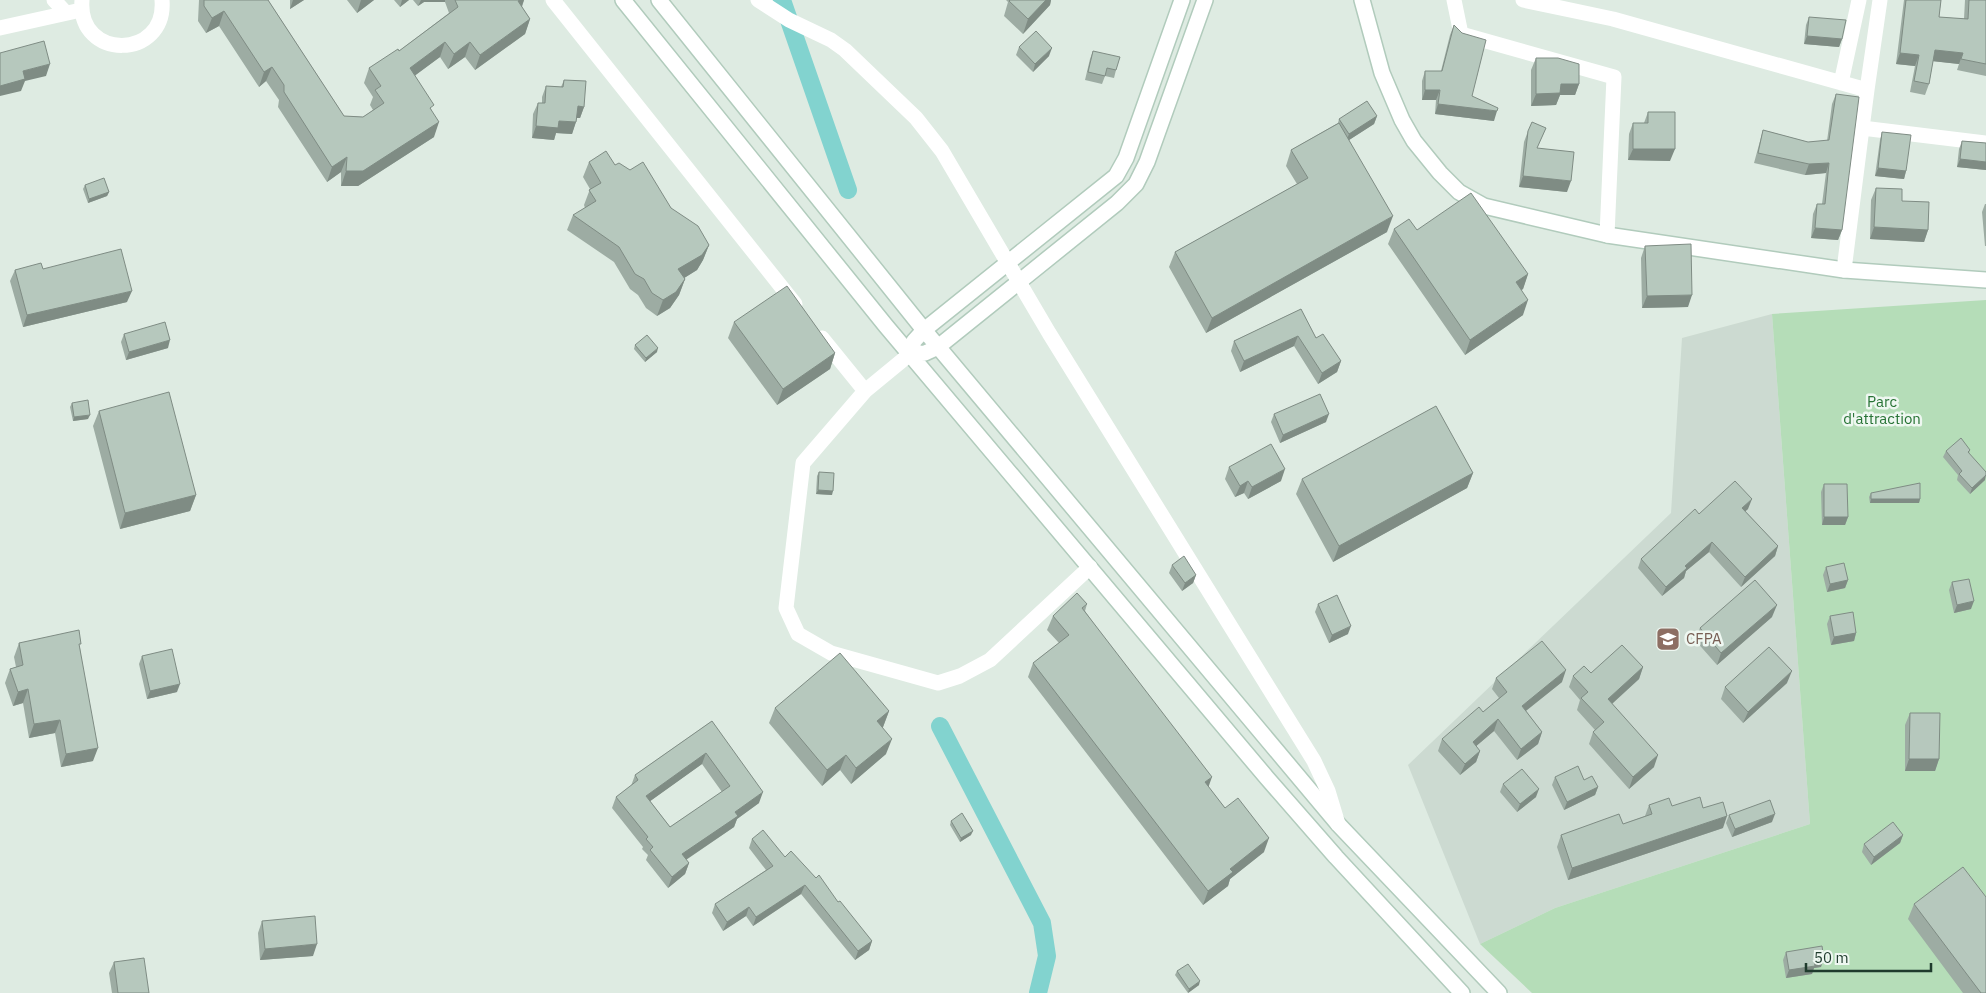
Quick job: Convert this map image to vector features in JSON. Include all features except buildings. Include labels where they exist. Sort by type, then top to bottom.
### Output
[{"type":"street","points":[[54,0],[66,13]]},
{"type":"street","points":[[0,28],[66,13],[82,5],[85,23],[92,34],[103,42],[116,46],[129,46],[142,41],[152,33],[159,22],[162,0]]},
{"type":"street","points":[[553,0],[803,314]]},
{"type":"street","points":[[623,0],[910,354],[1301,818],[1462,993]]},
{"type":"street","points":[[659,0],[924,330],[1338,824],[1500,993]]},
{"type":"street","points":[[1090,567],[990,660],[960,676],[938,683],[831,652],[798,634],[786,608],[802,463],[864,391],[910,354],[914,341],[924,330],[1108,183],[1122,168],[1182,0]]},
{"type":"street","points":[[910,354],[925,353],[938,346],[1122,199],[1136,184],[1147,162],[1205,0]]},
{"type":"street","points":[[1362,0],[1382,73],[1402,120],[1426,157],[1459,192],[1484,206],[1607,235],[1844,270],[1986,280]]},
{"type":"street","points":[[1454,0],[1461,34],[1614,77],[1607,235]]},
{"type":"street","points":[[1523,0],[1613,19],[1867,90]]},
{"type":"street","points":[[1841,83],[1860,0]]},
{"type":"street","points":[[1844,270],[1880,0]]},
{"type":"street","points":[[760,2],[789,20],[831,40],[858,61],[930,134],[954,168],[1019,282],[1314,761],[1328,791],[1338,824]]},
{"type":"street","points":[[1862,128],[1986,143]]},
{"type":"street","points":[[815,329],[864,391]]},
{"type":"shaded area","name":"CFPA","points":[[1772,314],[1810,824],[1555,908],[1480,944],[1408,765],[1671,513],[1682,338]]},
{"type":"green space","name":"Parc d'attraction","points":[[1986,300],[1986,993],[1532,993],[1480,944],[1555,908],[1810,824],[1772,314]]},
{"type":"waterway","points":[[782,0],[848,190]]},
{"type":"waterway","points":[[940,726],[1042,923],[1047,956],[1038,993]]},
{"type":"place","name":"CFPA","points":[[1668,639]]}]
